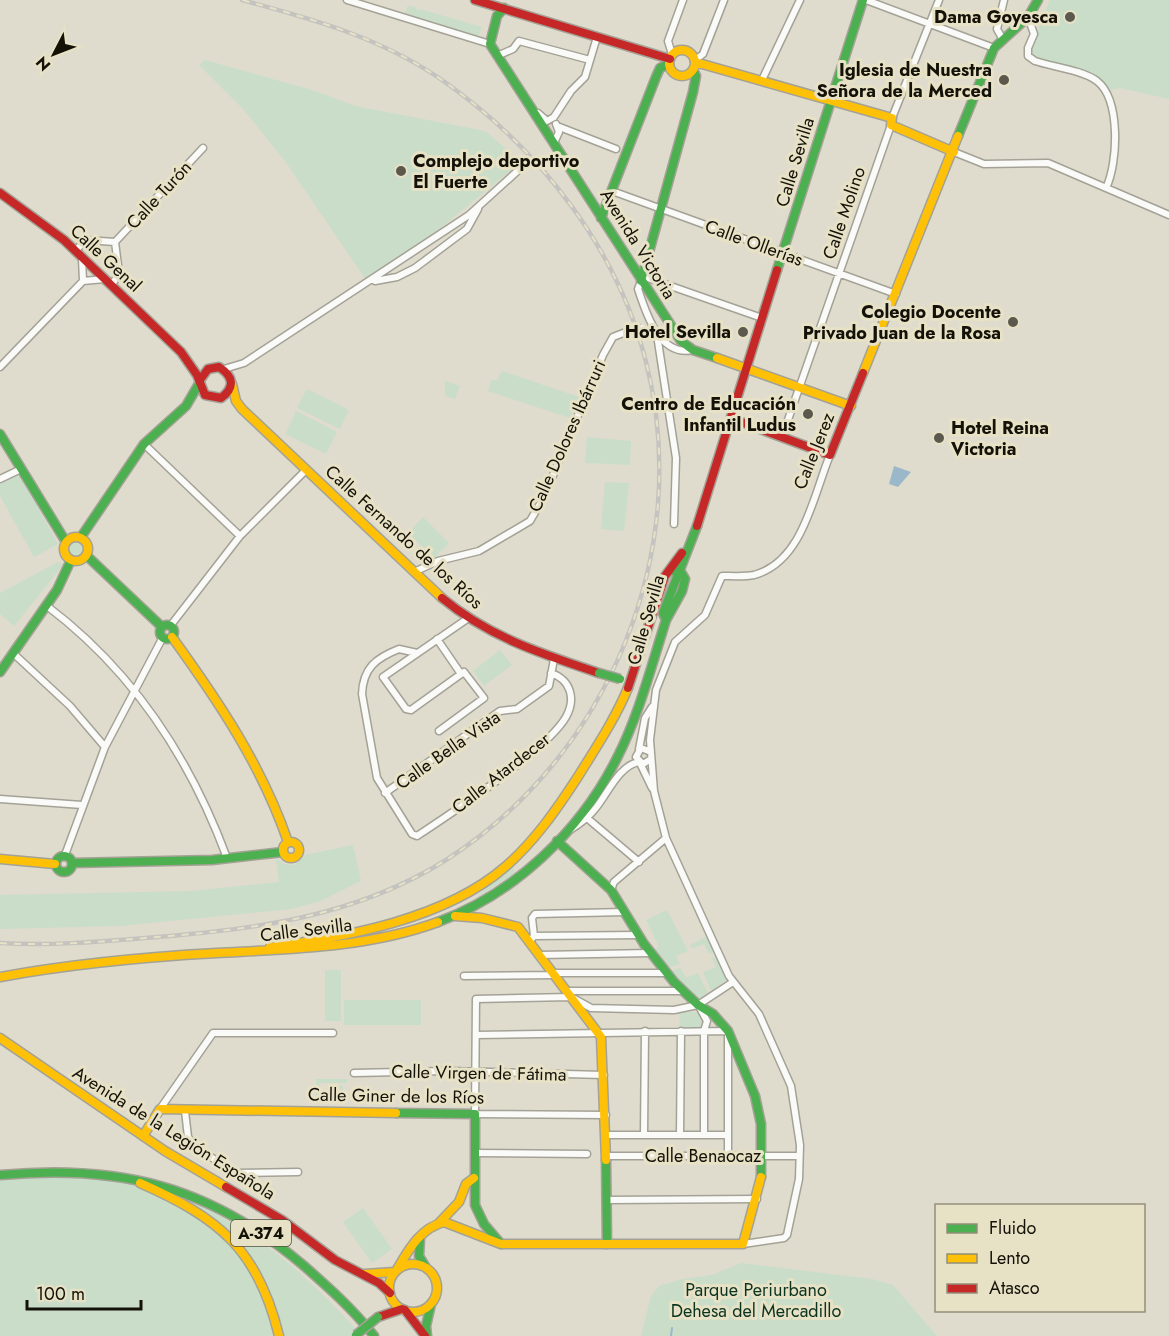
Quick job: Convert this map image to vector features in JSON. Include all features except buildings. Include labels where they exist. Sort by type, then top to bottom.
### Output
[{"type":"main road","points":[[475,0],[505,4],[597,37],[670,59]]},
{"type":"main road","name":"Calle Sevilla","points":[[246,952],[271,952],[377,938],[455,916],[518,878],[557,841],[592,800],[624,744],[666,620],[684,585],[683,574],[678,571],[692,539],[733,419],[762,318],[864,0]]},
{"type":"main road","points":[[1028,17],[1038,0]]},
{"type":"main road","points":[[490,44],[497,16],[505,4]]},
{"type":"main road","name":"Calle Jerez","points":[[830,455],[994,48],[1002,38],[1028,17]]},
{"type":"main road","name":"Avenida Victoria","points":[[490,44],[681,341],[693,350],[851,406]]},
{"type":"main road","points":[[602,218],[660,68],[679,51],[687,52],[694,64],[696,79],[642,279]]},
{"type":"main road","points":[[670,59],[672,71],[678,76],[687,75],[694,64]]},
{"type":"main road","points":[[694,64],[708,63],[832,99],[892,122],[954,152]]},
{"type":"main road","name":"Calle Genal","points":[[0,193],[49,228],[79,254],[183,354],[202,366],[214,367]]},
{"type":"main road","name":"Calle Genal","points":[[183,354],[200,381]]},
{"type":"main road","points":[[81,537],[144,444],[186,405],[203,373],[214,367],[224,369],[231,382],[226,395],[186,405]]},
{"type":"main road","points":[[200,381],[204,395],[214,399]]},
{"type":"main road","name":"Calle Fernando de los Ríos","points":[[231,382],[236,401],[242,409],[414,572],[467,619],[525,648],[630,683]]},
{"type":"main road","name":"Calle Fernando de los Ríos","points":[[214,399],[242,409]]},
{"type":"main road","points":[[733,419],[830,455]]},
{"type":"main road","points":[[0,435],[66,542]]},
{"type":"main road","points":[[0,672],[67,574],[71,560],[64,549],[66,542],[74,537],[81,537]]},
{"type":"main road","points":[[71,560],[78,561],[87,556],[89,547],[81,537]]},
{"type":"main road","name":"Calle Sevilla","points":[[246,952],[335,938],[381,925],[457,898],[506,866],[549,822],[616,717],[630,683],[666,573],[692,539]]},
{"type":"main road","points":[[87,556],[174,632],[167,637],[212,691],[243,739],[259,771],[288,842],[283,852]]},
{"type":"main road","points":[[664,582],[669,573],[678,571]]},
{"type":"main road","points":[[439,1223],[450,1223],[485,1241],[501,1244],[742,1244],[757,1199],[762,1155],[762,1124],[755,1096],[728,1031],[713,1014],[698,1005],[667,973],[651,953],[611,890],[557,841]]},
{"type":"main road","points":[[283,852],[289,858],[298,854],[298,845],[288,842]]},
{"type":"main road","points":[[523,848],[521,856],[525,862],[535,862]]},
{"type":"main road","points":[[56,864],[58,858],[65,855],[73,863],[227,858],[283,852]]},
{"type":"main road","points":[[0,859],[56,864],[63,872],[69,871],[73,863]]},
{"type":"main road","points":[[506,866],[515,865],[520,872],[518,878]]},
{"type":"main road","points":[[473,889],[468,897],[469,908],[474,915],[518,927],[532,939],[539,955],[599,1034],[603,1045],[606,1115],[607,1244]]},
{"type":"main road","points":[[455,916],[482,918]]},
{"type":"main road","points":[[0,977],[22,972],[246,952]]},
{"type":"main road","name":"Avenida de la Legión Española","points":[[0,1038],[143,1136],[282,1220],[335,1260],[379,1283],[390,1294]]},
{"type":"main road","points":[[143,1136],[160,1109]]},
{"type":"main road","name":"Calle Giner de los Ríos","points":[[160,1109],[475,1114]]},
{"type":"main road","points":[[475,1114],[476,1210],[501,1244]]},
{"type":"main road","name":"A-374","points":[[0,1175],[54,1170],[121,1175],[169,1186],[202,1199],[260,1232],[309,1269],[351,1309],[374,1336]]},
{"type":"main road","points":[[121,1175],[195,1208],[235,1242],[252,1264],[265,1290],[279,1336]]},
{"type":"main road","points":[[426,1336],[390,1294],[389,1286],[414,1242],[439,1223],[459,1202],[467,1182],[474,1178]]},
{"type":"main road","points":[[420,1238],[419,1256],[425,1266],[431,1270],[437,1284],[426,1326],[426,1336]]},
{"type":"main road","points":[[362,1274],[395,1272],[409,1264],[425,1266]]},
{"type":"main road","points":[[356,1335],[380,1315],[390,1294]]},
{"type":"main road","points":[[380,1315],[403,1310],[419,1311],[431,1304]]},
{"type":"street","points":[[347,0],[490,44]]},
{"type":"street","points":[[670,59],[668,41],[683,0]]},
{"type":"street","points":[[694,64],[704,54],[724,0]]},
{"type":"street","points":[[762,80],[800,0]]},
{"type":"street","points":[[864,0],[994,48]]},
{"type":"street","name":"Calle Molino","points":[[782,437],[892,122],[939,0]]},
{"type":"street","points":[[1002,38],[997,29],[1004,0]]},
{"type":"street","points":[[1028,17],[1034,34],[1028,48],[1028,56],[1035,62],[1096,80],[1107,95],[1114,122],[1115,140],[1113,162],[1106,188]]},
{"type":"street","points":[[531,107],[548,121],[554,117],[571,91],[585,77],[597,37]]},
{"type":"street","points":[[497,56],[513,49],[519,41],[590,60]]},
{"type":"street","points":[[554,117],[559,132],[554,143]]},
{"type":"street","points":[[557,126],[616,148]]},
{"type":"street","name":"Calle Turón","points":[[115,242],[203,148]]},
{"type":"street","points":[[954,152],[991,165],[1048,163],[1169,216]]},
{"type":"street","points":[[224,369],[244,363],[469,215],[523,166]]},
{"type":"street","name":"Calle Ollerías","points":[[612,191],[896,294]]},
{"type":"street","points":[[363,286],[380,279],[397,277],[415,268],[467,229],[480,203]]},
{"type":"street","name":"Calle Turón","points":[[79,254],[86,240],[115,242]]},
{"type":"street","name":"Calle Turón","points":[[109,282],[119,273],[115,242]]},
{"type":"street","points":[[79,254],[82,281]]},
{"type":"street","points":[[693,350],[679,350],[657,335],[651,327],[638,289],[642,279],[762,318]]},
{"type":"street","points":[[0,367],[82,281],[109,282]]},
{"type":"street","name":"Calle Dolores Ibárruri","points":[[414,572],[438,561],[479,550],[530,521],[544,497],[603,355],[613,337],[651,327]]},
{"type":"street","points":[[657,335],[676,458],[674,524]]},
{"type":"street","points":[[671,345],[681,341]]},
{"type":"street","points":[[231,382],[244,363]]},
{"type":"street","points":[[144,444],[240,536]]},
{"type":"street","name":"Calle Jerez","points":[[639,749],[645,718],[652,706],[667,658],[675,642],[705,615],[722,576],[752,575],[763,572],[778,564],[791,550],[830,455]]},
{"type":"street","points":[[0,479],[21,469]]},
{"type":"street","points":[[166,626],[240,536],[306,470]]},
{"type":"street","points":[[47,606],[94,645],[134,689],[167,734],[188,768],[227,858]]},
{"type":"street","points":[[439,731],[483,698],[464,672],[408,710],[383,677],[467,619]]},
{"type":"street","points":[[65,855],[105,747],[134,689],[167,637]]},
{"type":"street","points":[[437,639],[461,675]]},
{"type":"street","points":[[385,793],[374,768],[362,682],[370,664],[387,653],[399,648],[417,653]]},
{"type":"street","points":[[14,654],[70,705],[105,747]]},
{"type":"street","name":"Calle Bella Vista","points":[[385,793],[500,711],[517,709],[549,686],[554,659]]},
{"type":"street","name":"Calle Atardecer","points":[[385,793],[412,834],[417,836],[511,768],[555,732],[566,717],[572,701],[571,689],[561,676],[551,673]]},
{"type":"street","name":"Calle Jerez","points":[[652,706],[651,756],[654,791]]},
{"type":"street","points":[[564,833],[587,818],[632,763],[640,763],[648,763],[651,756],[646,748],[639,749],[636,757],[640,763],[654,791],[666,838],[733,982],[759,1014],[791,1086],[797,1118],[799,1156],[796,1202],[787,1235],[784,1238],[742,1244]]},
{"type":"street","points":[[625,770],[633,768],[645,774]]},
{"type":"street","points":[[0,799],[82,805]]},
{"type":"street","points":[[587,818],[639,862]]},
{"type":"street","points":[[611,890],[614,882],[666,838]]},
{"type":"street","points":[[625,912],[535,914],[532,918],[532,939],[639,935]]},
{"type":"street","points":[[539,955],[651,953]]},
{"type":"street","points":[[464,976],[667,973]]},
{"type":"street","points":[[569,994],[591,1008],[674,1010],[698,1005],[733,982]]},
{"type":"street","points":[[475,1114],[476,999],[597,991],[684,991]]},
{"type":"street","points":[[698,1005],[707,1021],[704,1031],[704,1135]]},
{"type":"street","points":[[477,1035],[599,1034],[607,1031],[728,1031],[728,1156]]},
{"type":"street","points":[[644,1135],[645,1031]]},
{"type":"street","points":[[680,1136],[681,1031]]},
{"type":"street","points":[[160,1109],[213,1033],[333,1033]]},
{"type":"street","name":"Calle Virgen de Fátima","points":[[354,1073],[447,1071],[475,1074],[604,1075]]},
{"type":"street","points":[[185,1111],[188,1137],[195,1147],[236,1173],[298,1173]]},
{"type":"street","name":"Calle Giner de los Ríos","points":[[475,1114],[606,1115]]},
{"type":"street","points":[[605,1135],[727,1135]]},
{"type":"street","points":[[475,1152],[587,1154]]},
{"type":"street","name":"Calle Benaocaz","points":[[606,1156],[799,1156]]},
{"type":"street","points":[[607,1200],[757,1199]]},
{"type":"green space","points":[[1050,0],[1169,0],[1169,99],[1120,88],[1109,90],[1094,76],[1034,57],[1031,48]]},
{"type":"green space","points":[[408,5],[417,8],[416,10],[420,9],[482,27],[479,35],[475,36],[413,16],[414,20],[404,16]]},
{"type":"green space","name":"Complejo deportivo El Fuerte","points":[[205,60],[315,91],[355,106],[485,131],[521,162],[438,230],[366,280],[285,161],[243,109],[199,65]]},
{"type":"green space","points":[[502,371],[579,397],[570,418],[488,391],[491,380],[497,380]]},
{"type":"green space","points":[[445,381],[460,386],[455,399],[445,396]]},
{"type":"green space","points":[[307,389],[349,410],[340,429],[297,408]]},
{"type":"green space","points":[[296,411],[337,432],[326,454],[285,434]]},
{"type":"green space","points":[[587,437],[631,441],[630,465],[585,463]]},
{"type":"green space","points":[[19,474],[58,544],[34,557],[0,496],[0,483]]},
{"type":"green space","points":[[605,482],[629,483],[624,531],[601,529]]},
{"type":"green space","points":[[423,517],[449,543],[434,558],[408,533]]},
{"type":"green space","points":[[75,541],[81,543],[83,549],[81,555],[75,557],[69,555],[67,549],[69,543]]},
{"type":"green space","points":[[58,562],[63,565],[14,626],[0,614],[0,593]]},
{"type":"green space","points":[[500,650],[512,665],[484,686],[473,671]]},
{"type":"green space","points":[[353,845],[361,881],[321,901],[292,909],[120,926],[0,929],[0,895],[191,891],[279,882],[276,859],[285,864],[294,865],[305,855]]},
{"type":"green space","points":[[513,868],[515,874],[474,899],[509,869]]},
{"type":"green space","points":[[667,910],[688,951],[676,956],[680,964],[666,968],[652,950],[659,947],[646,920]]},
{"type":"green space","points":[[707,936],[714,952],[709,954],[704,944],[692,949],[690,945]]},
{"type":"green space","points":[[716,956],[726,980],[711,991],[703,972],[716,967],[712,958]]},
{"type":"green space","points":[[680,968],[686,978],[698,973],[708,993],[699,999],[694,997],[670,971]]},
{"type":"green space","points":[[325,970],[341,970],[341,1021],[325,1021]]},
{"type":"green space","points":[[344,1000],[421,1000],[421,1025],[344,1025]]},
{"type":"green space","points":[[679,1012],[697,1012],[702,1016],[704,1025],[699,1028],[680,1028]]},
{"type":"green space","points":[[316,1079],[347,1079],[347,1083],[320,1083],[320,1099],[316,1099]]},
{"type":"green space","points":[[327,1085],[343,1086],[343,1095],[327,1095]]},
{"type":"green space","points":[[46,1176],[94,1179],[141,1186],[174,1195],[205,1208],[263,1243],[290,1264],[362,1336],[0,1336],[0,1180]]},
{"type":"green space","points":[[363,1208],[392,1249],[372,1263],[343,1222]]},
{"type":"green space","name":"Parque Periurbano Dehesa del Mercadillo","points":[[741,1263],[872,1279],[893,1285],[937,1336],[641,1336],[651,1296],[659,1286],[682,1279],[712,1275]]},
{"type":"water","points":[[894,466],[911,472],[898,487],[889,484]]},
{"type":"waterway","points":[[671,1336],[672,1328]]},
{"type":"railway","points":[[0,943],[54,944],[223,931],[300,918],[338,908],[375,896],[411,880],[446,860],[503,816],[553,765],[594,706],[625,642],[647,575],[658,504],[658,433],[646,362],[633,321],[616,281],[596,243],[572,207],[515,141],[483,112],[425,69],[400,55],[350,33],[242,0]]},
{"type":"traffic: fast","points":[[777,270],[863,0]]},
{"type":"traffic: fast","points":[[958,136],[994,48],[1028,17],[1038,0]]},
{"type":"traffic: fast","points":[[504,8],[497,16],[490,44],[681,341],[693,350],[717,358]]},
{"type":"traffic: fast","points":[[601,218],[656,77],[660,68],[669,64]]},
{"type":"traffic: fast","points":[[641,281],[693,92],[696,76],[693,70]]},
{"type":"traffic: fast","points":[[81,537],[144,444],[186,406],[200,382]]},
{"type":"traffic: fast","points":[[0,434],[66,542]]},
{"type":"traffic: fast","points":[[438,922],[493,895],[542,857],[564,835],[602,785],[625,742],[638,708],[666,620],[663,613],[697,526]]},
{"type":"traffic: fast","points":[[87,556],[162,627]]},
{"type":"traffic: fast","points":[[0,672],[57,590],[71,560]]},
{"type":"traffic: fast","points":[[666,620],[682,591],[685,579],[681,572],[673,571]]},
{"type":"traffic: fast","points":[[164,625],[170,625],[174,632],[170,639],[164,639],[160,635],[160,629],[164,625]]},
{"type":"traffic: fast","points":[[599,673],[620,679]]},
{"type":"traffic: fast","points":[[557,841],[611,890],[644,944],[674,982],[698,1005],[713,1014],[728,1031],[755,1096],[761,1124],[761,1177]]},
{"type":"traffic: fast","points":[[73,863],[212,860],[283,852]]},
{"type":"traffic: fast","points":[[61,856],[67,856],[72,864],[70,870],[61,872],[56,867],[56,861],[61,856]]},
{"type":"traffic: fast","points":[[396,1113],[475,1114],[475,1205],[484,1224],[501,1244]]},
{"type":"traffic: fast","points":[[606,1160],[607,1244]]},
{"type":"traffic: fast","points":[[0,1175],[44,1172],[85,1173],[161,1186],[197,1199],[233,1216],[268,1238],[303,1265],[349,1307],[374,1336]]},
{"type":"traffic: fast","points":[[420,1238],[419,1256],[425,1266]]},
{"type":"traffic: fast","points":[[427,1336],[426,1326],[431,1304]]},
{"type":"traffic: fast","points":[[356,1335],[378,1317]]},
{"type":"traffic: slow","points":[[682,50],[691,54],[695,63],[691,72],[682,76],[673,72],[669,63],[673,54],[682,50]]},
{"type":"traffic: slow","points":[[695,62],[892,118],[891,125],[954,152]]},
{"type":"traffic: slow","points":[[863,373],[958,136]]},
{"type":"traffic: slow","points":[[717,358],[851,406]]},
{"type":"traffic: slow","points":[[232,384],[236,401],[242,409],[442,598]]},
{"type":"traffic: slow","points":[[76,537],[85,540],[88,549],[85,558],[76,561],[67,558],[64,549],[67,540],[76,537]]},
{"type":"traffic: slow","points":[[172,637],[238,735],[266,787],[288,842]]},
{"type":"traffic: slow","points":[[270,947],[330,938],[394,923],[454,900],[481,885],[516,857],[554,812],[605,732],[628,688]]},
{"type":"traffic: slow","points":[[291,842],[297,844],[299,850],[297,856],[291,858],[285,856],[283,850],[285,844],[291,842]]},
{"type":"traffic: slow","points":[[0,859],[55,864]]},
{"type":"traffic: slow","points":[[455,916],[482,918],[518,927],[601,1037],[606,1160]]},
{"type":"traffic: slow","points":[[0,977],[135,959],[329,946],[384,937],[438,922]]},
{"type":"traffic: slow","points":[[0,1038],[165,1151],[226,1187]]},
{"type":"traffic: slow","points":[[143,1136],[160,1109],[396,1113]]},
{"type":"traffic: slow","points":[[396,1271],[421,1235],[444,1222],[501,1244],[743,1244],[761,1177]]},
{"type":"traffic: slow","points":[[439,1223],[459,1202],[466,1184],[474,1178]]},
{"type":"traffic: slow","points":[[140,1183],[192,1209],[231,1240],[247,1259],[260,1280],[279,1336]]},
{"type":"traffic: slow","points":[[408,1264],[418,1264],[430,1271],[437,1283],[437,1288],[437,1293],[430,1305],[418,1312],[408,1312],[393,1301],[389,1293],[389,1283],[400,1268],[408,1264]]},
{"type":"traffic: slow","points":[[365,1274],[394,1272]]},
{"type":"traffic: jam","points":[[475,0],[670,59]]},
{"type":"traffic: jam","points":[[0,193],[64,240],[181,352],[197,375],[205,395],[221,398],[231,386],[230,378],[219,367],[208,369],[200,380]]},
{"type":"traffic: jam","points":[[697,526],[777,270]]},
{"type":"traffic: jam","points":[[733,419],[830,455],[863,373]]},
{"type":"traffic: jam","points":[[628,688],[665,576],[682,553]]},
{"type":"traffic: jam","points":[[442,598],[478,624],[497,634],[599,673]]},
{"type":"traffic: jam","points":[[226,1187],[282,1220],[335,1260],[379,1283],[390,1293]]},
{"type":"traffic: jam","points":[[378,1317],[402,1309]]},
{"type":"traffic: jam","points":[[405,1310],[425,1336]]},
{"type":"place","name":"Dama Goyesca","points":[[1070,17]]},
{"type":"place","name":"Iglesia de Nuestra Señora de la Merced","points":[[1004,80]]},
{"type":"place","name":"Complejo deportivo El Fuerte","points":[[401,171]]},
{"type":"place","name":"Colegio Docente Privado Juan de la Rosa","points":[[1013,322]]},
{"type":"place","name":"Hotel Sevilla","points":[[743,332]]},
{"type":"place","name":"Centro de Educación Infantil Ludus","points":[[808,414]]},
{"type":"place","name":"Hotel Reina Victoria","points":[[939,438]]}]
